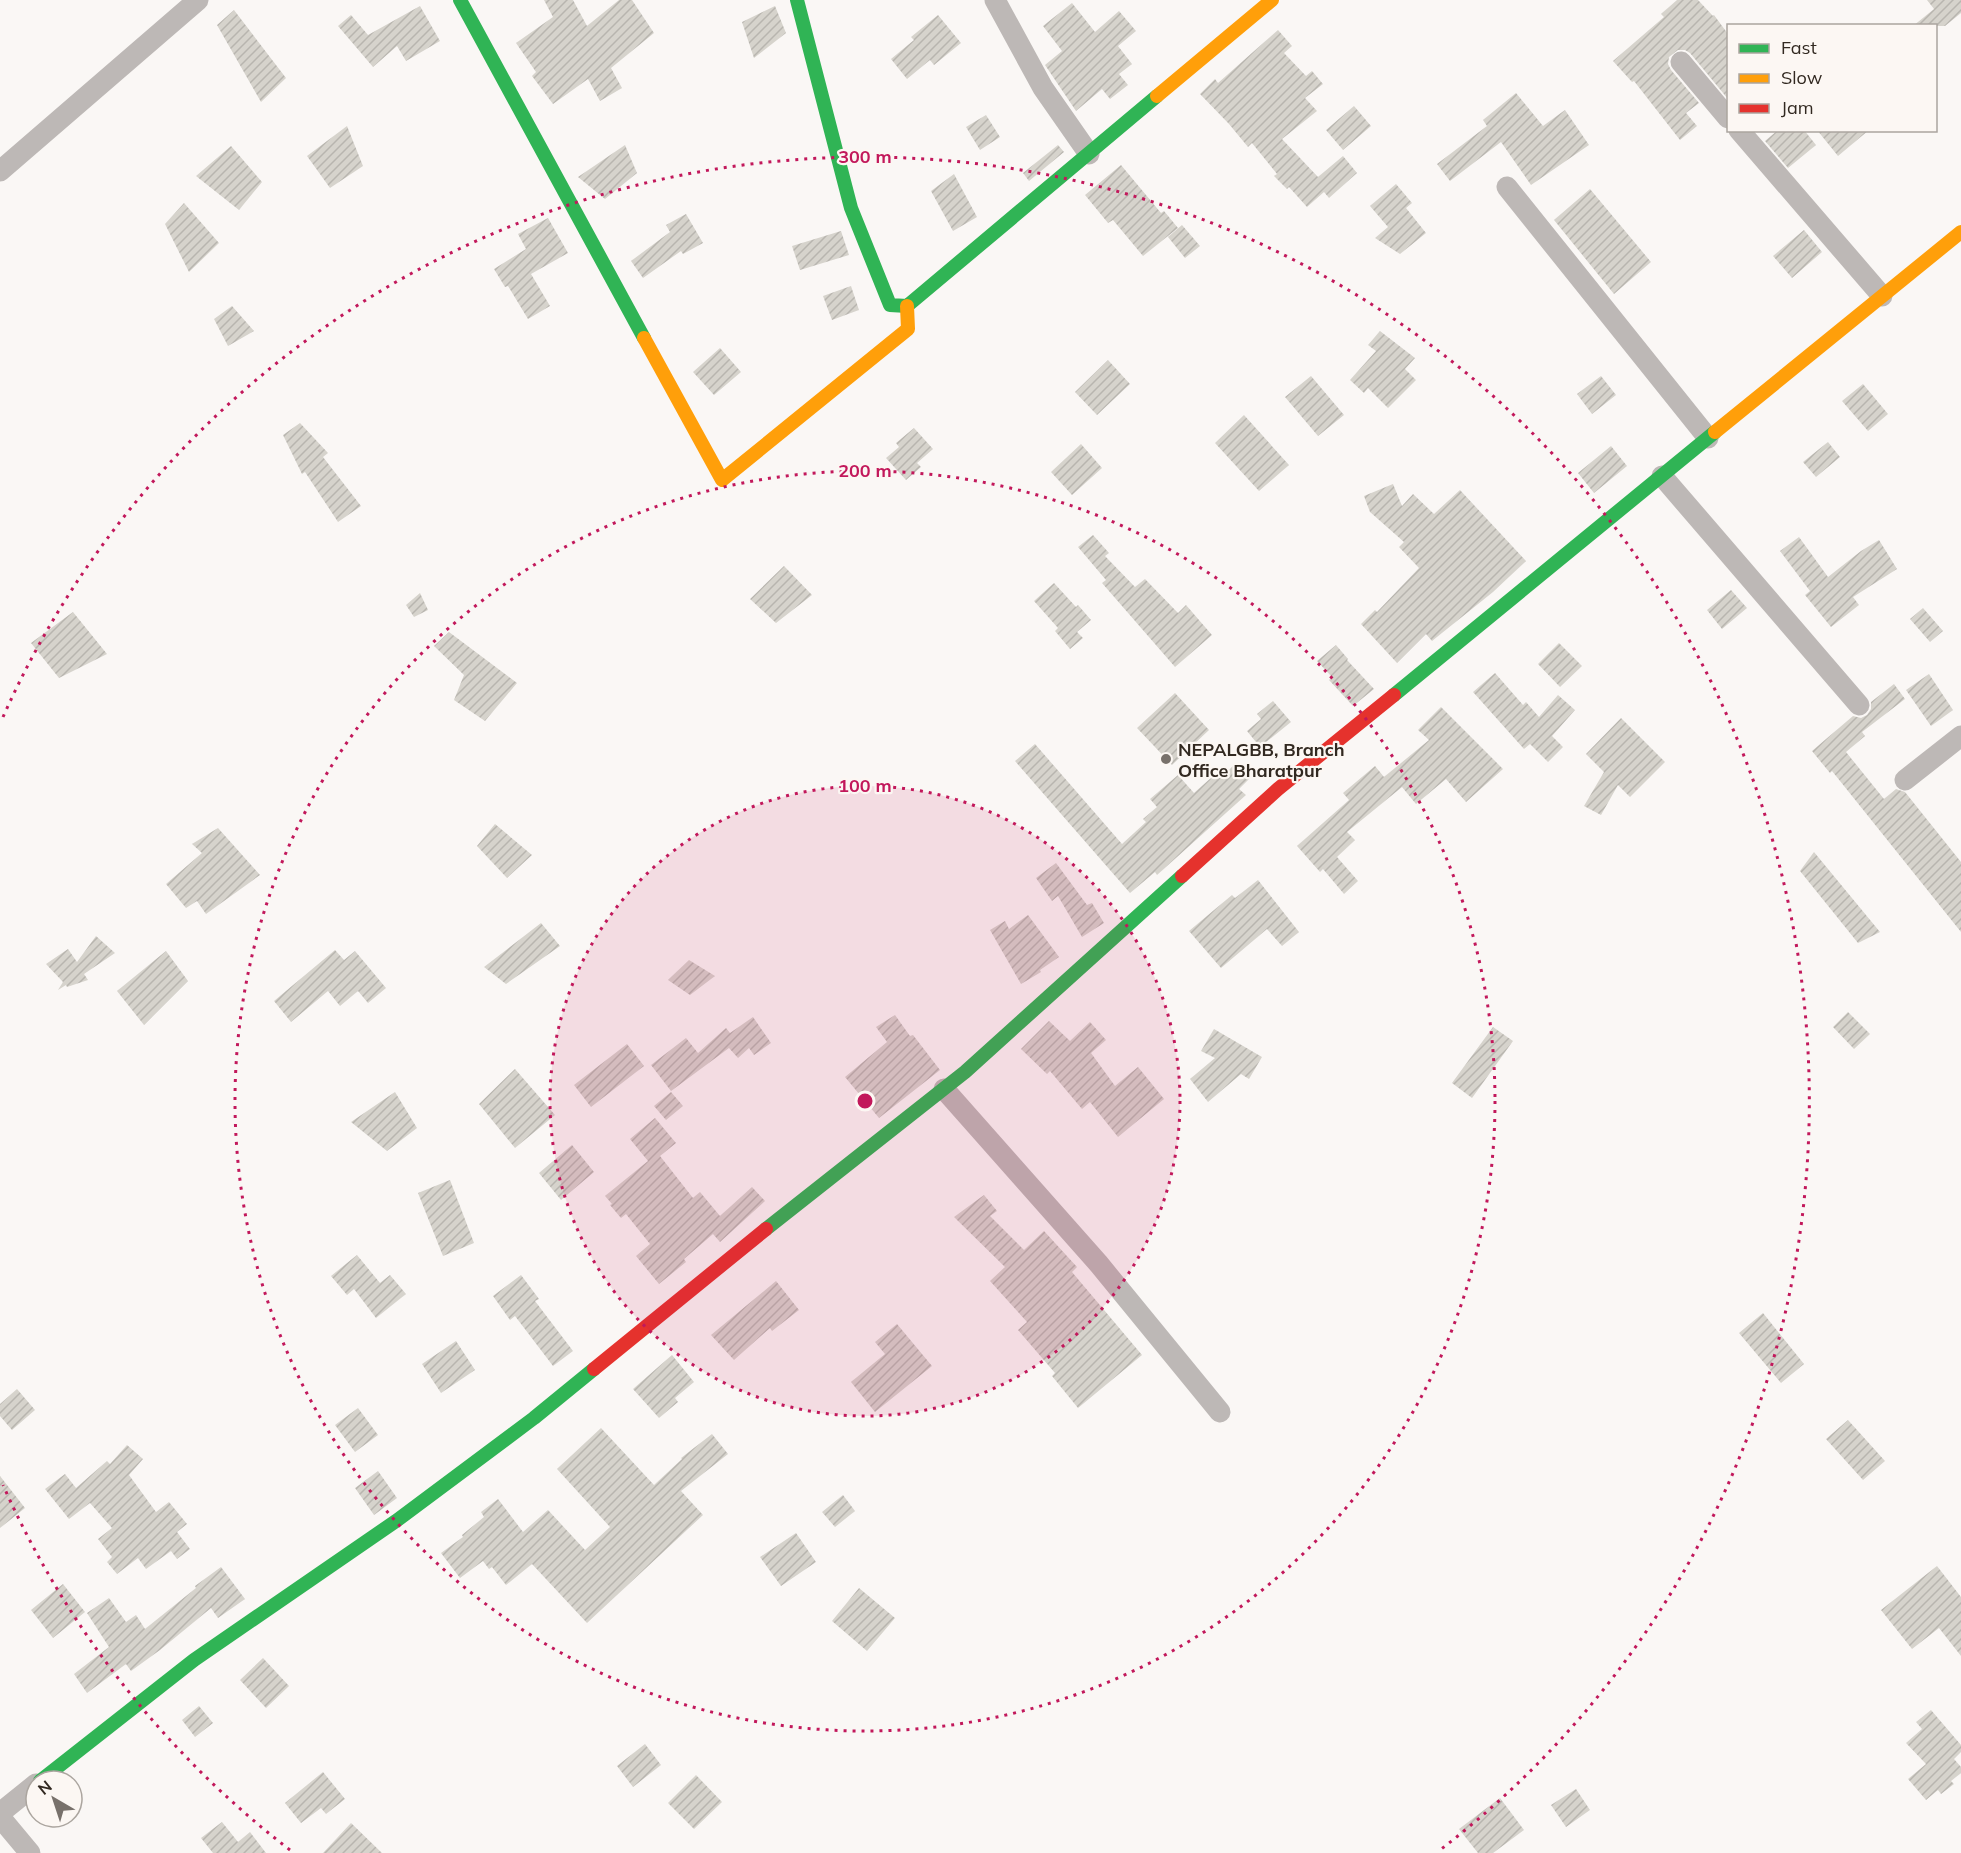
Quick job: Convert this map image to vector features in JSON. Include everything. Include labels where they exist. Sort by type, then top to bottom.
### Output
[{"type":"street","points":[[0,171],[198,0]]},
{"type":"street","points":[[460,0],[722,480],[908,329],[906,306]]},
{"type":"street","points":[[796,0],[851,208],[890,305],[906,306],[1272,0]]},
{"type":"street","points":[[995,0],[1043,88],[1089,154]]},
{"type":"street","points":[[1681,62],[1727,117]]},
{"type":"street","points":[[1742,132],[1882,296]]},
{"type":"street","points":[[1507,188],[1708,438]]},
{"type":"street","points":[[55,1769],[194,1660],[396,1521],[534,1418],[723,1264],[944,1089],[1278,789],[1961,232]]},
{"type":"street","points":[[1662,476],[1859,705]]},
{"type":"street","points":[[1905,780],[1961,736]]},
{"type":"street","points":[[944,1089],[1098,1263],[1220,1412]]},
{"type":"street","points":[[24,1794],[0,1815],[30,1853]]},
{"type":"building","points":[[544,0],[573,0],[587,26],[619,0],[632,0],[654,33],[611,68],[622,88],[600,101],[588,79],[553,104],[532,76],[536,72],[516,43],[553,17]]},
{"type":"building","points":[[1677,0],[1698,0],[1714,15],[1727,33],[1727,98],[1690,53],[1678,50],[1669,57],[1668,64],[1671,70],[1699,103],[1686,113],[1697,126],[1680,140],[1634,81],[1632,82],[1613,61],[1664,17],[1661,14]]},
{"type":"building","points":[[1927,0],[1961,0],[1961,13],[1945,26],[1915,24],[1934,9]]},
{"type":"building","points":[[1072,3],[1095,32],[1119,11],[1136,31],[1118,46],[1132,64],[1119,74],[1128,85],[1110,99],[1102,89],[1076,111],[1045,65],[1062,51],[1043,26]]},
{"type":"building","points":[[420,6],[440,41],[406,61],[397,46],[373,67],[338,26],[351,15],[368,35]]},
{"type":"building","points":[[775,6],[786,33],[754,58],[742,22]]},
{"type":"building","points":[[234,10],[286,78],[261,102],[217,25]]},
{"type":"building","points":[[938,15],[961,43],[934,65],[930,60],[907,79],[891,59],[914,40],[911,37]]},
{"type":"building","points":[[1278,30],[1292,46],[1284,53],[1306,76],[1312,71],[1323,84],[1305,98],[1317,111],[1282,139],[1318,177],[1343,156],[1357,173],[1329,198],[1324,192],[1307,207],[1289,187],[1287,189],[1274,176],[1277,174],[1252,143],[1248,147],[1200,94],[1215,79],[1218,83]]},
{"type":"building","points":[[1516,93],[1543,126],[1565,110],[1589,145],[1531,185],[1501,142],[1450,181],[1437,164],[1487,126],[1483,120]]},
{"type":"building","points":[[1354,106],[1371,126],[1343,150],[1326,130]]},
{"type":"building","points":[[986,115],[1000,137],[980,150],[966,127]]},
{"type":"building","points":[[347,126],[363,166],[330,188],[307,156]]},
{"type":"building","points":[[1776,132],[1806,132],[1816,145],[1788,168],[1765,141]]},
{"type":"building","points":[[1819,132],[1867,132],[1838,156]]},
{"type":"building","points":[[625,145],[637,173],[605,199],[578,177]]},
{"type":"building","points":[[1058,145],[1064,152],[1029,181],[1023,173]]},
{"type":"building","points":[[231,146],[262,182],[239,210],[196,176]]},
{"type":"building","points":[[1121,165],[1161,213],[1164,211],[1178,228],[1143,256],[1113,220],[1108,223],[1085,195]]},
{"type":"building","points":[[954,174],[977,217],[953,231],[931,191]]},
{"type":"building","points":[[1396,184],[1412,203],[1406,208],[1426,233],[1400,254],[1375,238],[1388,227],[1370,206]]},
{"type":"building","points":[[1590,189],[1651,262],[1614,294],[1554,220]]},
{"type":"building","points":[[184,203],[219,243],[189,272],[165,224]]},
{"type":"building","points":[[686,214],[703,243],[683,254],[681,251],[643,278],[631,261],[670,232],[666,225]]},
{"type":"building","points":[[548,218],[568,253],[531,274],[550,306],[528,319],[508,286],[505,287],[494,269],[526,249],[518,234]]},
{"type":"building","points":[[1182,225],[1200,246],[1185,258],[1168,237]]},
{"type":"building","points":[[1804,230],[1822,252],[1792,278],[1773,256]]},
{"type":"building","points":[[841,231],[849,255],[800,270],[792,246]]},
{"type":"building","points":[[851,286],[859,310],[832,320],[823,296]]},
{"type":"building","points":[[232,306],[254,331],[228,346],[214,319]]},
{"type":"building","points":[[1380,331],[1415,358],[1405,369],[1416,380],[1388,408],[1368,388],[1364,393],[1350,380],[1376,351],[1368,345]]},
{"type":"building","points":[[720,348],[741,372],[714,395],[693,372]]},
{"type":"building","points":[[1108,360],[1130,384],[1097,415],[1075,392]]},
{"type":"building","points":[[1311,376],[1344,415],[1318,436],[1285,397]]},
{"type":"building","points":[[1601,376],[1616,395],[1592,414],[1577,394]]},
{"type":"building","points":[[1863,384],[1888,414],[1868,431],[1842,401]]},
{"type":"building","points":[[1244,415],[1289,465],[1259,491],[1215,443]]},
{"type":"building","points":[[300,423],[328,453],[323,457],[361,506],[338,522],[305,472],[302,474],[283,435]]},
{"type":"building","points":[[914,428],[933,449],[917,463],[921,467],[906,480],[886,458],[899,447],[896,443]]},
{"type":"building","points":[[1828,442],[1840,457],[1816,477],[1803,462]]},
{"type":"building","points":[[1081,444],[1102,468],[1072,495],[1051,472]]},
{"type":"building","points":[[1611,446],[1627,466],[1594,493],[1578,473]]},
{"type":"building","points":[[1393,484],[1402,506],[1413,494],[1434,514],[1460,490],[1526,561],[1493,592],[1432,641],[1426,634],[1397,663],[1361,624],[1375,610],[1377,612],[1419,568],[1399,547],[1404,542],[1370,512],[1364,496]]},
{"type":"building","points":[[1093,535],[1109,553],[1105,556],[1135,587],[1145,579],[1178,613],[1186,605],[1212,635],[1175,667],[1102,583],[1106,580],[1078,547]]},
{"type":"building","points":[[1799,537],[1828,577],[1879,540],[1897,569],[1853,597],[1859,605],[1831,627],[1805,595],[1810,591],[1780,551]]},
{"type":"building","points":[[784,566],[812,595],[776,623],[750,599]]},
{"type":"building","points":[[1054,583],[1091,620],[1077,632],[1083,638],[1070,649],[1055,631],[1058,628],[1034,601]]},
{"type":"building","points":[[1731,590],[1747,608],[1722,629],[1707,610]]},
{"type":"building","points":[[420,593],[428,610],[414,617],[406,605]]},
{"type":"building","points":[[1923,608],[1943,631],[1930,642],[1910,619]]},
{"type":"building","points":[[73,612],[107,654],[59,678],[31,643]]},
{"type":"building","points":[[449,632],[517,683],[485,721],[454,700],[464,675],[434,646]]},
{"type":"building","points":[[1559,643],[1582,666],[1560,687],[1538,664]]},
{"type":"building","points":[[1336,645],[1374,689],[1353,706],[1329,680],[1332,677],[1317,661]]},
{"type":"building","points":[[1495,673],[1523,705],[1526,702],[1539,717],[1558,695],[1575,710],[1552,736],[1563,747],[1548,762],[1530,744],[1524,749],[1473,692]]},
{"type":"building","points":[[1929,674],[1953,710],[1931,726],[1906,690]]},
{"type":"building","points":[[1894,684],[1905,699],[1862,732],[1865,736],[1846,752],[1884,799],[1896,789],[1905,792],[1961,862],[1961,932],[1832,771],[1830,773],[1812,751],[1853,716],[1861,718],[1867,715],[1871,709],[1871,702]]},
{"type":"building","points":[[1175,693],[1209,730],[1172,765],[1137,728]]},
{"type":"building","points":[[1273,701],[1291,722],[1260,747],[1247,731],[1261,719],[1257,714]]},
{"type":"building","points":[[1441,707],[1503,769],[1466,802],[1446,779],[1416,804],[1402,787],[1347,832],[1355,840],[1337,857],[1358,881],[1344,894],[1323,869],[1320,872],[1297,846],[1349,800],[1343,793],[1375,766],[1384,777],[1429,740],[1418,730]]},
{"type":"building","points":[[1621,718],[1665,762],[1630,797],[1618,785],[1601,815],[1584,806],[1604,772],[1586,754]]},
{"type":"building","points":[[1035,744],[1122,844],[1146,822],[1143,819],[1157,807],[1150,799],[1178,775],[1194,793],[1221,769],[1225,774],[1235,764],[1250,778],[1239,789],[1246,795],[1157,875],[1155,872],[1130,893],[1015,761]]},
{"type":"building","points":[[495,824],[532,855],[507,878],[477,846]]},
{"type":"building","points":[[218,828],[260,875],[206,914],[197,901],[186,908],[166,884],[202,853],[192,844]]},
{"type":"building","points":[[1814,852],[1880,932],[1858,943],[1800,871]]},
{"type":"building","points":[[1056,863],[1087,905],[1092,903],[1104,923],[1082,937],[1058,896],[1052,901],[1036,878]]},
{"type":"building","points":[[1258,880],[1299,932],[1282,946],[1267,929],[1221,968],[1189,931],[1232,895],[1235,898]]},
{"type":"building","points":[[1028,915],[1059,957],[1040,970],[1041,972],[1021,984],[990,930],[1005,921],[1009,929]]},
{"type":"building","points":[[541,923],[560,946],[506,984],[484,967]]},
{"type":"building","points":[[96,936],[115,953],[84,974],[88,980],[67,987],[66,985],[58,990],[63,982],[46,964],[68,949],[77,962]]},
{"type":"building","points":[[335,950],[344,960],[355,951],[386,988],[368,1003],[358,991],[340,1006],[328,991],[291,1022],[274,1001]]},
{"type":"building","points":[[166,951],[188,981],[144,1025],[117,991]]},
{"type":"building","points":[[689,960],[715,976],[690,995],[668,980]]},
{"type":"building","points":[[1848,1012],[1870,1034],[1854,1049],[1833,1027]]},
{"type":"building","points":[[895,1015],[940,1070],[879,1118],[845,1077],[887,1042],[876,1027]]},
{"type":"building","points":[[753,1017],[771,1043],[754,1055],[749,1048],[738,1058],[729,1048],[671,1091],[651,1065],[686,1038],[698,1053],[726,1028],[730,1033]]},
{"type":"building","points":[[1049,1021],[1070,1041],[1090,1022],[1106,1040],[1091,1053],[1115,1086],[1138,1067],[1164,1099],[1118,1137],[1090,1102],[1082,1109],[1050,1071],[1047,1074],[1021,1049]]},
{"type":"building","points":[[1493,1027],[1513,1041],[1472,1098],[1452,1083]]},
{"type":"building","points":[[1214,1029],[1262,1057],[1249,1079],[1241,1074],[1208,1102],[1190,1079],[1215,1058],[1201,1051]]},
{"type":"building","points":[[627,1044],[644,1066],[591,1107],[574,1085]]},
{"type":"building","points":[[515,1069],[555,1115],[515,1148],[479,1104]]},
{"type":"building","points":[[395,1092],[417,1128],[387,1151],[351,1122]]},
{"type":"building","points":[[671,1092],[683,1106],[666,1120],[654,1106]]},
{"type":"building","points":[[655,1118],[676,1143],[660,1156],[693,1198],[700,1192],[720,1216],[752,1187],[765,1201],[720,1242],[713,1234],[684,1259],[686,1262],[659,1284],[636,1256],[650,1244],[626,1214],[621,1218],[605,1196],[648,1161],[630,1139]]},
{"type":"building","points":[[572,1145],[594,1172],[561,1200],[539,1173]]},
{"type":"building","points":[[450,1180],[474,1243],[443,1256],[418,1193]]},
{"type":"building","points":[[984,1195],[997,1211],[990,1216],[1024,1250],[1044,1231],[1077,1267],[1072,1272],[1142,1355],[1078,1408],[1052,1376],[1055,1373],[1018,1330],[1027,1322],[990,1281],[1005,1267],[954,1217]]},
{"type":"building","points":[[357,1255],[380,1283],[390,1275],[406,1294],[376,1318],[354,1289],[347,1295],[331,1276]]},
{"type":"building","points":[[521,1275],[539,1299],[535,1301],[573,1351],[553,1366],[515,1316],[510,1320],[493,1296]]},
{"type":"building","points":[[776,1281],[799,1310],[772,1331],[770,1328],[734,1360],[711,1335]]},
{"type":"building","points":[[1763,1313],[1804,1364],[1781,1383],[1739,1333]]},
{"type":"building","points":[[897,1324],[932,1366],[875,1412],[851,1382],[885,1354],[875,1342]]},
{"type":"building","points":[[456,1341],[475,1370],[441,1393],[422,1364]]},
{"type":"building","points":[[672,1355],[694,1382],[675,1398],[678,1402],[659,1418],[633,1389]]},
{"type":"building","points":[[17,1389],[35,1410],[12,1430],[0,1416],[0,1404]]},
{"type":"building","points":[[358,1408],[378,1435],[355,1452],[335,1425]]},
{"type":"building","points":[[1848,1420],[1885,1461],[1863,1480],[1826,1439]]},
{"type":"building","points":[[601,1428],[654,1485],[681,1458],[712,1434],[728,1454],[681,1491],[703,1515],[587,1623],[532,1564],[506,1585],[492,1567],[489,1569],[483,1561],[460,1578],[441,1553],[463,1537],[462,1535],[484,1517],[481,1512],[498,1499],[523,1532],[548,1510],[585,1550],[610,1527],[557,1469]]},
{"type":"building","points":[[127,1445],[143,1459],[129,1475],[156,1512],[169,1502],[187,1524],[177,1532],[190,1549],[177,1559],[171,1551],[146,1569],[138,1558],[117,1574],[107,1562],[112,1557],[98,1539],[112,1528],[90,1503],[69,1519],[45,1489],[65,1474],[76,1488],[107,1461],[110,1464]]},
{"type":"building","points":[[378,1471],[397,1498],[374,1515],[355,1488]]},
{"type":"building","points":[[0,1476],[25,1508],[0,1528]]},
{"type":"building","points":[[843,1495],[855,1511],[835,1527],[822,1512]]},
{"type":"building","points":[[796,1533],[816,1562],[781,1586],[760,1557]]},
{"type":"building","points":[[1937,1566],[1961,1597],[1961,1656],[1939,1628],[1912,1649],[1881,1610]]},
{"type":"building","points":[[221,1567],[245,1599],[218,1618],[211,1608],[131,1671],[126,1664],[87,1693],[74,1674],[109,1647],[87,1613],[109,1598],[126,1622],[136,1615],[145,1629]]},
{"type":"building","points":[[63,1584],[85,1612],[53,1638],[31,1610]]},
{"type":"building","points":[[859,1588],[895,1618],[867,1651],[832,1621]]},
{"type":"building","points":[[263,1658],[289,1686],[266,1708],[240,1680]]},
{"type":"building","points":[[199,1706],[213,1723],[195,1737],[182,1720]]},
{"type":"building","points":[[1931,1710],[1961,1745],[1961,1752],[1954,1759],[1961,1767],[1961,1773],[1951,1781],[1954,1784],[1941,1794],[1938,1790],[1926,1800],[1908,1779],[1926,1764],[1906,1743],[1922,1729],[1916,1722]]},
{"type":"building","points":[[645,1744],[661,1765],[633,1787],[617,1766]]},
{"type":"building","points":[[323,1772],[345,1799],[326,1814],[321,1808],[301,1823],[285,1803]]},
{"type":"building","points":[[696,1775],[722,1802],[694,1829],[668,1803]]},
{"type":"building","points":[[1576,1789],[1590,1810],[1566,1827],[1551,1805]]},
{"type":"building","points":[[1500,1798],[1524,1830],[1493,1853],[1478,1853],[1459,1829]]},
{"type":"building","points":[[222,1822],[238,1842],[250,1832],[266,1853],[213,1853],[201,1838]]},
{"type":"building","points":[[351,1823],[382,1853],[323,1853]]},
{"type":"traffic: fast","points":[[460,0],[644,338]]},
{"type":"traffic: fast","points":[[797,0],[851,208],[890,305],[907,306],[1157,96]]},
{"type":"traffic: fast","points":[[1394,695],[1715,432]]},
{"type":"traffic: fast","points":[[766,1229],[965,1072],[1182,876]]},
{"type":"traffic: fast","points":[[55,1769],[194,1660],[396,1521],[534,1418],[594,1369]]},
{"type":"traffic: slow","points":[[1157,96],[1272,0]]},
{"type":"traffic: slow","points":[[1715,432],[1961,232]]},
{"type":"traffic: slow","points":[[644,338],[722,480],[908,329],[907,306]]},
{"type":"traffic: jam","points":[[1182,876],[1278,789],[1394,695]]},
{"type":"traffic: jam","points":[[594,1369],[766,1229]]},
{"type":"place","name":"NEPALGBB, Branch Office Bharatpur","points":[[1166,759]]}]
